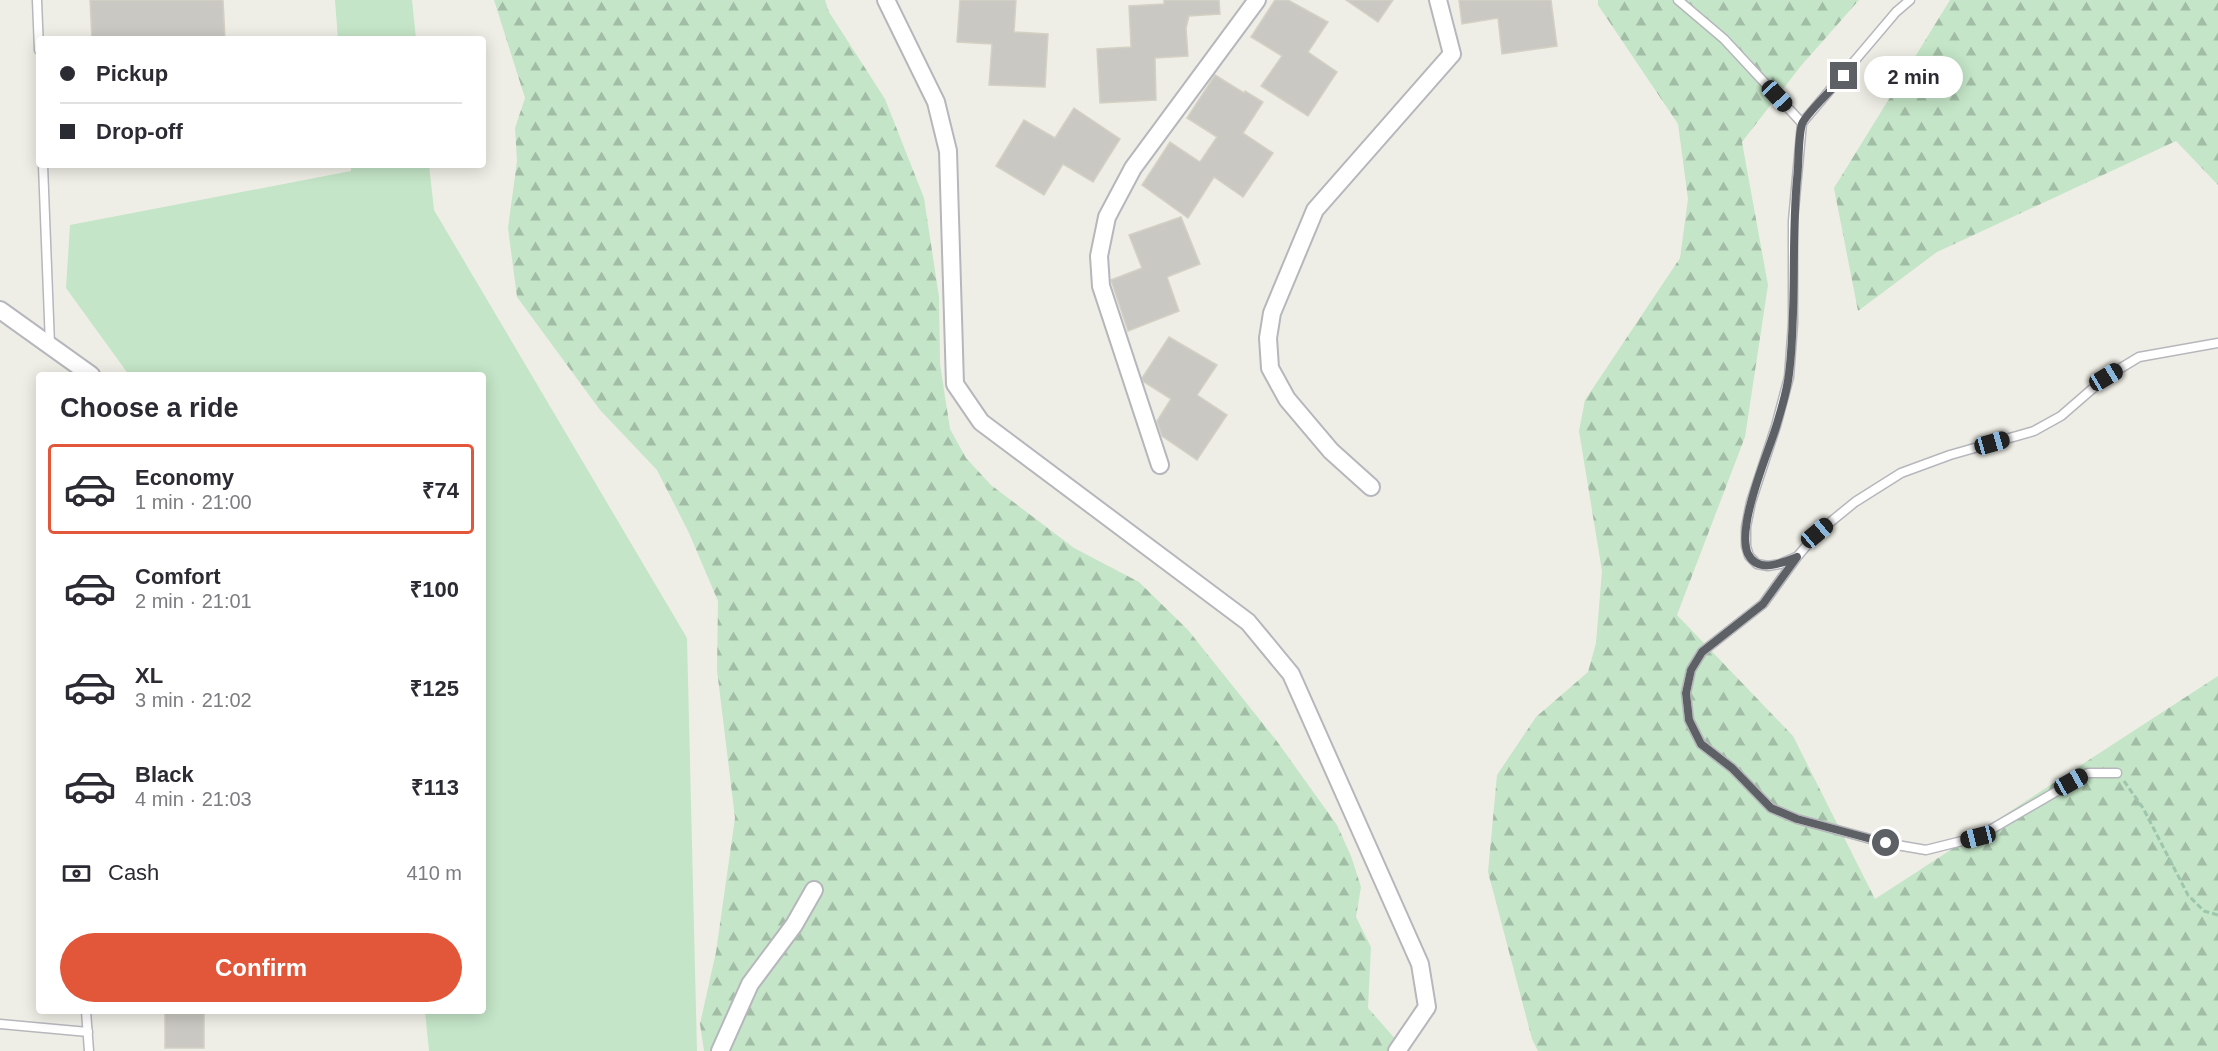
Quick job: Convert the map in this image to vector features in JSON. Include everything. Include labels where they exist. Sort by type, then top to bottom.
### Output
[{"type":"street","points":[[886,0],[936,102],[948,151],[956,384],[981,422],[1248,622],[1291,674],[1420,964],[1426,1007],[1397,1051]]},
{"type":"street","points":[[1160,465],[1101,286],[1099,256],[1103,236],[1107,217],[1134,168],[1257,0]]},
{"type":"street","points":[[1371,487],[1331,451],[1287,399],[1270,368],[1268,338],[1272,313],[1316,210],[1452,54],[1438,0]]},
{"type":"street","points":[[0,310],[87,372]]},
{"type":"street","points":[[720,1051],[750,984],[794,926],[814,890]]},
{"type":"lane","points":[[37,0],[38,36]]},
{"type":"lane","points":[[1678,0],[1724,39],[1802,123]]},
{"type":"lane","points":[[1797,557],[1780,564],[1768,566],[1757,564],[1749,556],[1746,546],[1746,526],[1751,502],[1776,426],[1789,377],[1794,323],[1793,221],[1802,123],[1896,12],[1910,0]]},
{"type":"lane","points":[[43,168],[50,345]]},
{"type":"lane","points":[[2117,772],[2088,772],[1978,837],[1926,850],[1886,843],[1797,819],[1771,808],[1732,768],[1701,744],[1689,720],[1686,693],[1691,670],[1702,652],[1763,604],[1817,533],[1855,502],[1901,473],[1950,455],[2034,431],[2061,416],[2106,377],[2139,357],[2218,343]]},
{"type":"lane","points":[[86,1014],[89,1051]]},
{"type":"lane","points":[[0,1024],[88,1032]]},
{"type":"path","points":[[2117,772],[2143,808],[2188,895],[2204,911],[2218,915]]},
{"type":"green space","points":[[335,0],[412,0],[416,36],[338,36]]},
{"type":"green space","points":[[494,0],[825,0],[829,12],[885,99],[924,198],[939,297],[940,364],[950,429],[966,458],[991,485],[1074,548],[1139,582],[1188,630],[1276,740],[1337,825],[1351,856],[1361,887],[1356,917],[1371,947],[1368,1008],[1406,1051],[704,1051],[700,1024],[716,952],[735,818],[717,670],[718,601],[689,533],[657,470],[600,410],[517,297],[508,228],[517,161],[515,128],[525,98]]},
{"type":"green space","points":[[1598,0],[1859,0],[1800,67],[1742,142],[1768,285],[1745,437],[1677,615],[1793,736],[1875,899],[2218,676],[2218,1051],[1538,1051],[1532,1039],[1488,872],[1497,775],[1536,717],[1588,672],[1596,643],[1602,571],[1579,431],[1585,400],[1680,258],[1688,199],[1678,124],[1598,5]]},
{"type":"green space","points":[[1950,0],[2218,0],[2218,185],[2176,141],[1937,252],[1858,311],[1834,188]]},
{"type":"green space","points":[[351,168],[429,168],[434,210],[687,638],[697,1051],[429,1051],[425,1014],[486,1014],[486,372],[127,372],[66,288],[70,225],[351,171]]},
{"type":"building","points":[[90,0],[223,0],[225,36],[92,36]]},
{"type":"building","points":[[960,0],[1016,0],[1014,32],[1048,34],[1045,87],[989,85],[992,44],[957,42]]},
{"type":"building","points":[[1164,0],[1219,0],[1220,14],[1189,16],[1186,28],[1188,56],[1155,58],[1156,100],[1100,103],[1097,49],[1131,47],[1129,6],[1164,4]]},
{"type":"building","points":[[1275,0],[1288,0],[1328,22],[1308,52],[1337,72],[1308,116],[1261,86],[1282,56],[1251,37]]},
{"type":"building","points":[[1346,0],[1393,0],[1378,22]]},
{"type":"building","points":[[1459,0],[1551,0],[1557,46],[1502,54],[1498,18],[1462,24]]},
{"type":"building","points":[[1215,75],[1263,102],[1243,133],[1273,153],[1243,197],[1214,177],[1188,218],[1142,185],[1170,142],[1200,162],[1217,137],[1187,118]]},
{"type":"building","points":[[1074,108],[1120,139],[1093,182],[1063,164],[1044,195],[996,166],[1024,120],[1055,138]]},
{"type":"building","points":[[1181,217],[1200,264],[1167,277],[1179,311],[1128,331],[1111,280],[1142,268],[1129,235]]},
{"type":"building","points":[[1169,337],[1217,365],[1197,395],[1227,415],[1197,460],[1162,436],[1157,421],[1171,399],[1144,382],[1142,378]]},
{"type":"building","points":[[165,1014],[204,1014],[204,1048],[165,1048]]},
{"type":"route","points":[[1844,76],[1802,123],[1793,221],[1794,323],[1789,377],[1776,426],[1751,502],[1746,526],[1746,546],[1749,556],[1757,564],[1768,566],[1780,564],[1797,557],[1763,604],[1702,652],[1691,670],[1686,693],[1689,720],[1701,744],[1732,768],[1771,808],[1797,819],[1886,843]]}]
